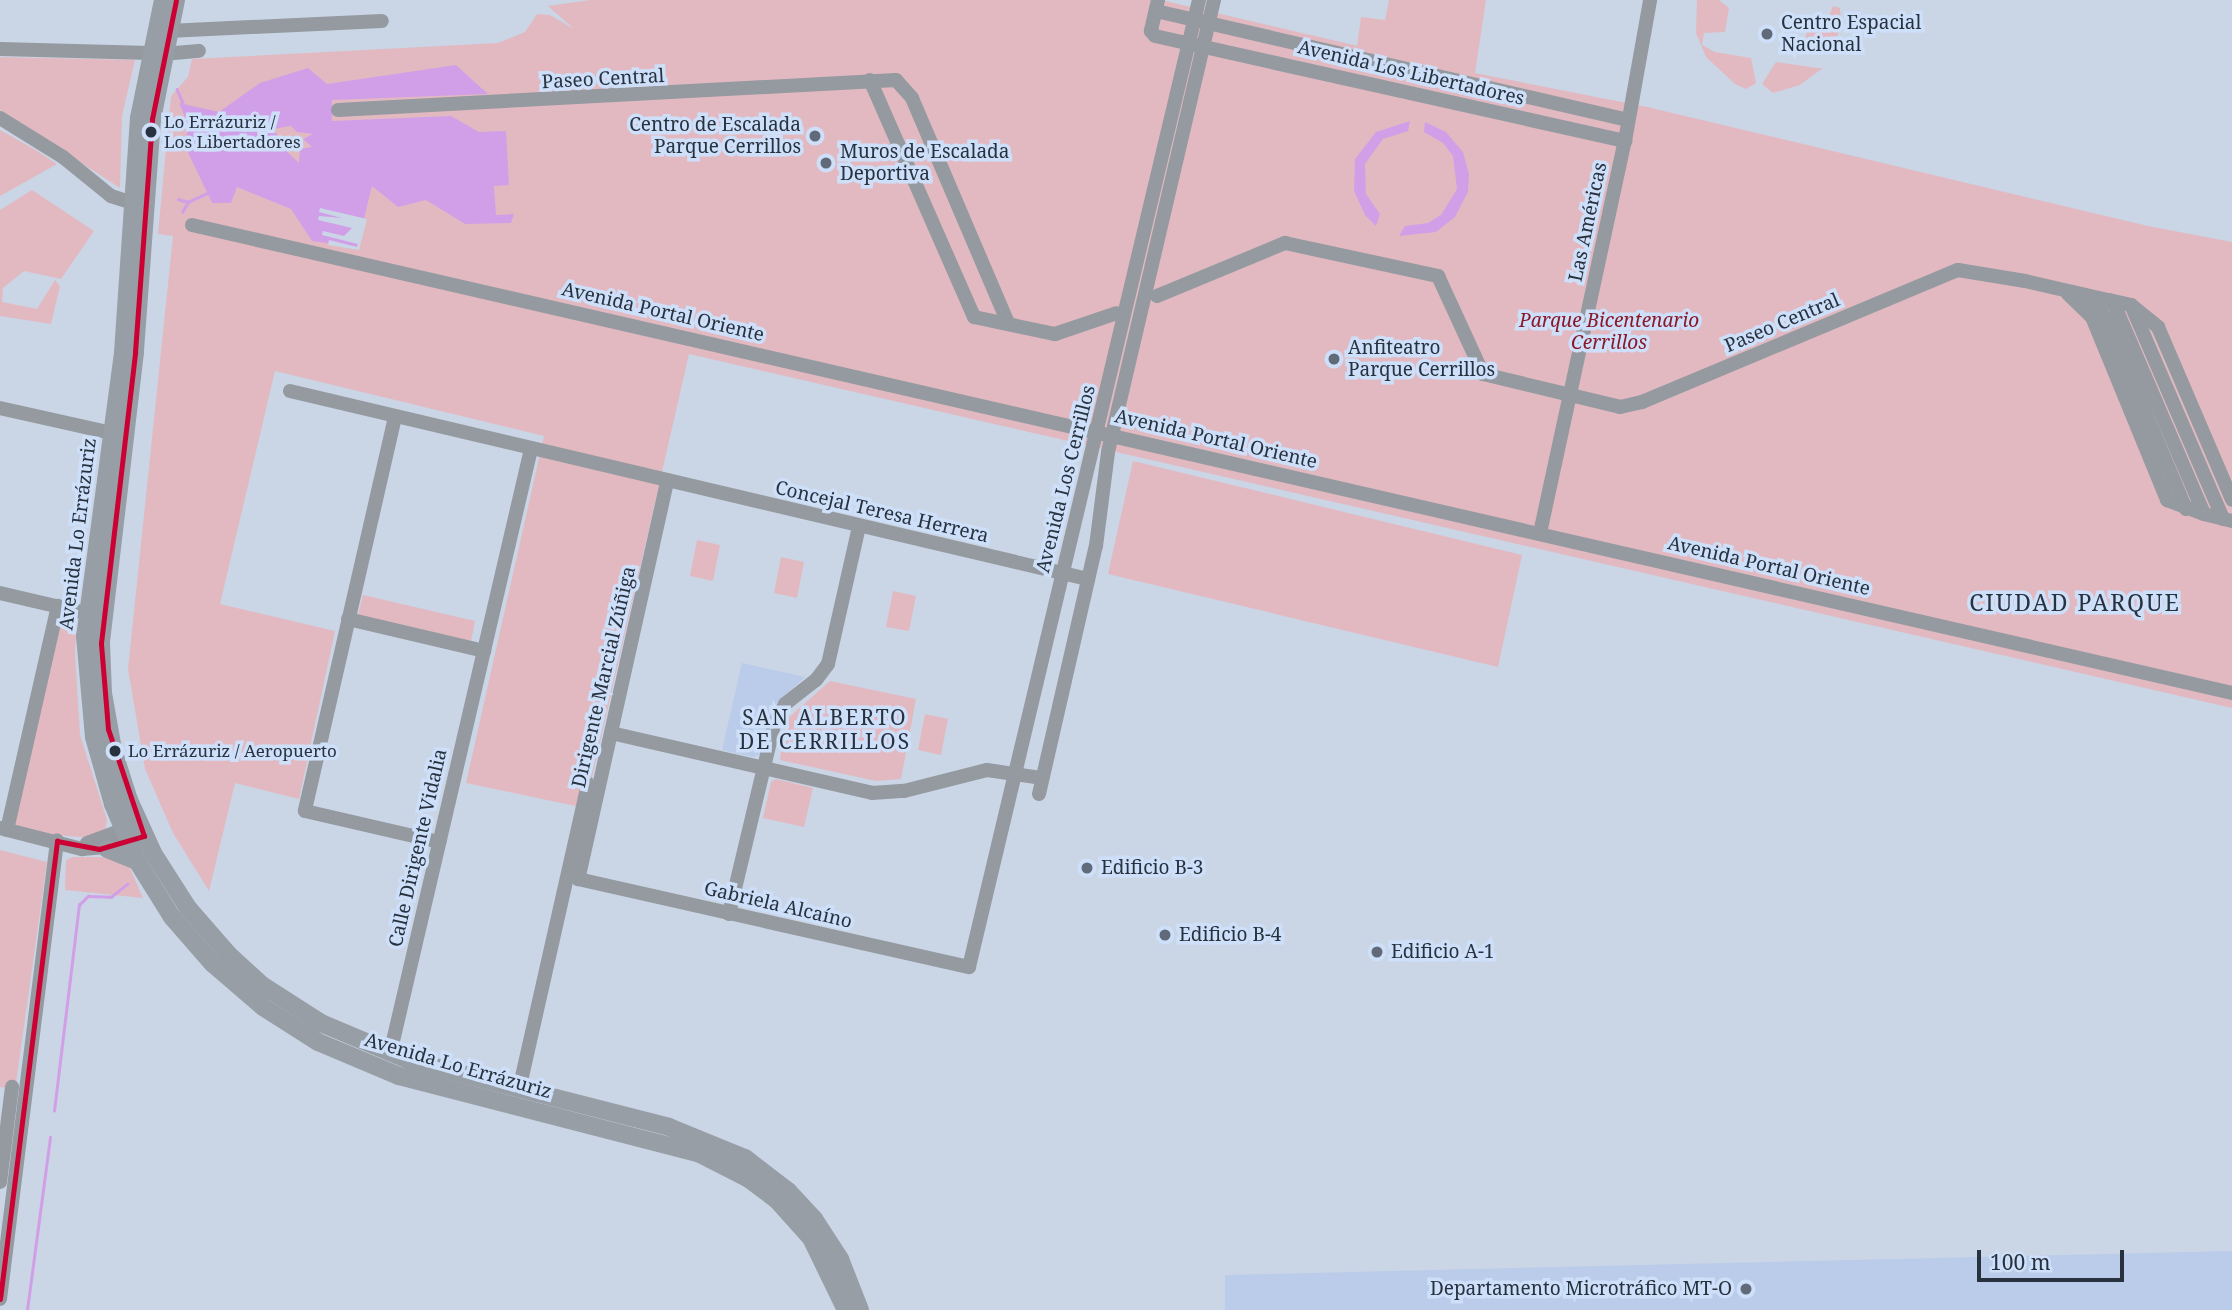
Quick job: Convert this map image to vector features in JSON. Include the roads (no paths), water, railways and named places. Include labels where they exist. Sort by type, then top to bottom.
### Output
[{"type":"main road","name":"Avenida Lo Errázuriz","points":[[163,0],[156,54],[136,340],[101,643],[108,729],[133,833],[137,861],[172,917],[214,964],[263,1007],[318,1042],[400,1076],[699,1154],[749,1179],[776,1199],[811,1238],[846,1310]]},
{"type":"main road","name":"Avenida Lo Errázuriz","points":[[176,0],[168,31],[156,54],[138,134],[112,433],[86,613],[90,717],[133,833],[188,908],[245,971],[310,1017],[390,1054],[686,1132],[752,1162],[814,1219],[840,1259],[860,1310]]},
{"type":"main road","points":[[107,849],[137,861]]},
{"type":"street","name":"Avenida Los Cerrillos","points":[[1199,0],[1202,20]]},
{"type":"street","name":"Avenida Los Cerrillos","points":[[969,967],[1061,572],[1106,433],[1196,44],[1202,20],[1214,0]]},
{"type":"street","name":"Las Américas","points":[[1540,533],[1625,141],[1650,0]]},
{"type":"street","name":"Avenida Los Libertadores","points":[[1625,141],[1155,36],[1151,31],[1157,6],[1202,20],[1628,120]]},
{"type":"street","points":[[168,31],[382,21]]},
{"type":"street","points":[[0,49],[156,54],[199,51]]},
{"type":"street","points":[[870,79],[974,317],[1055,334],[1117,313]]},
{"type":"street","name":"Paseo Central","points":[[338,110],[754,90],[870,79],[896,80],[912,98],[1008,323]]},
{"type":"street","points":[[0,118],[45,144],[111,196],[133,203]]},
{"type":"street","name":"Avenida Portal Oriente","points":[[192,225],[2232,692]]},
{"type":"street","name":"Paseo Central","points":[[1157,296],[1285,243],[1438,276],[1483,374],[1612,407],[1634,405],[1958,270],[2131,305]]},
{"type":"street","points":[[2064,291],[2092,317],[2167,500],[2186,509],[2228,520]]},
{"type":"street","points":[[2087,296],[2106,318],[2186,509]]},
{"type":"street","points":[[2108,300],[2122,317],[2204,514]]},
{"type":"street","points":[[2131,305],[2158,327],[2232,500]]},
{"type":"street","points":[[2131,305],[2228,520]]},
{"type":"street","name":"Concejal Teresa Herrera","points":[[290,391],[667,482],[1088,579]]},
{"type":"street","points":[[0,408],[112,433]]},
{"type":"street","points":[[395,417],[305,811],[439,842]]},
{"type":"street","name":"Avenida Los Cerrillos","points":[[1039,794],[1088,579],[1106,433]]},
{"type":"street","name":"Calle Dirigente Vidalia","points":[[390,1054],[531,449]]},
{"type":"street","name":"Dirigente Marcial Zúñiga","points":[[579,879],[667,482]]},
{"type":"street","points":[[729,914],[778,713],[821,675],[828,664],[859,526]]},
{"type":"street","points":[[0,593],[86,613]]},
{"type":"street","points":[[58,606],[3,829],[75,845],[107,849],[133,833]]},
{"type":"street","points":[[348,619],[484,650]]},
{"type":"street","points":[[611,733],[886,793],[974,771],[1015,772],[1042,778]]},
{"type":"street","points":[[519,1090],[588,784]]},
{"type":"street","points":[[75,845],[133,833]]},
{"type":"street","points":[[0,1299],[57,841]]},
{"type":"street","name":"Gabriela Alcaíno","points":[[579,879],[969,967]]},
{"type":"street","points":[[0,1182],[7,1090]]},
{"type":"waterway","points":[[177,89],[183,103]]},
{"type":"waterway","points":[[182,212],[188,202],[207,193]]},
{"type":"waterway","points":[[178,199],[188,202]]},
{"type":"waterway","points":[[54,1111],[79,905],[88,896],[111,897],[127,884]]},
{"type":"waterway","points":[[27,1310],[50,1138]]},
{"type":"place","name":"Centro Espacial Nacional","points":[[1767,34]]},
{"type":"place","name":"Lo Errázuriz / Los Libertadores","points":[[151,132]]},
{"type":"place","name":"Centro de Escalada Parque Cerrillos","points":[[815,136]]},
{"type":"place","name":"Muros de Escalada Deportiva","points":[[826,163]]},
{"type":"place","name":"Anfiteatro Parque Cerrillos","points":[[1334,359]]},
{"type":"place","name":"Lo Errázuriz / Aeropuerto","points":[[115,751]]},
{"type":"place","name":"Edificio B-3","points":[[1087,868]]},
{"type":"place","name":"Edificio B-4","points":[[1165,935]]},
{"type":"place","name":"Edificio A-1","points":[[1377,952]]},
{"type":"place","name":"Departamento Microtráfico MT-O","points":[[1746,1289]]},
{"type":"district","name":"CIUDAD PARQUE","points":[[2075,602]]},
{"type":"district","name":"SAN ALBERTO DE CERRILLOS","points":[[825,729]]},
{"type":"park label","name":"Parque Bicentenario Cerrillos","points":[[1609,332]]}]
